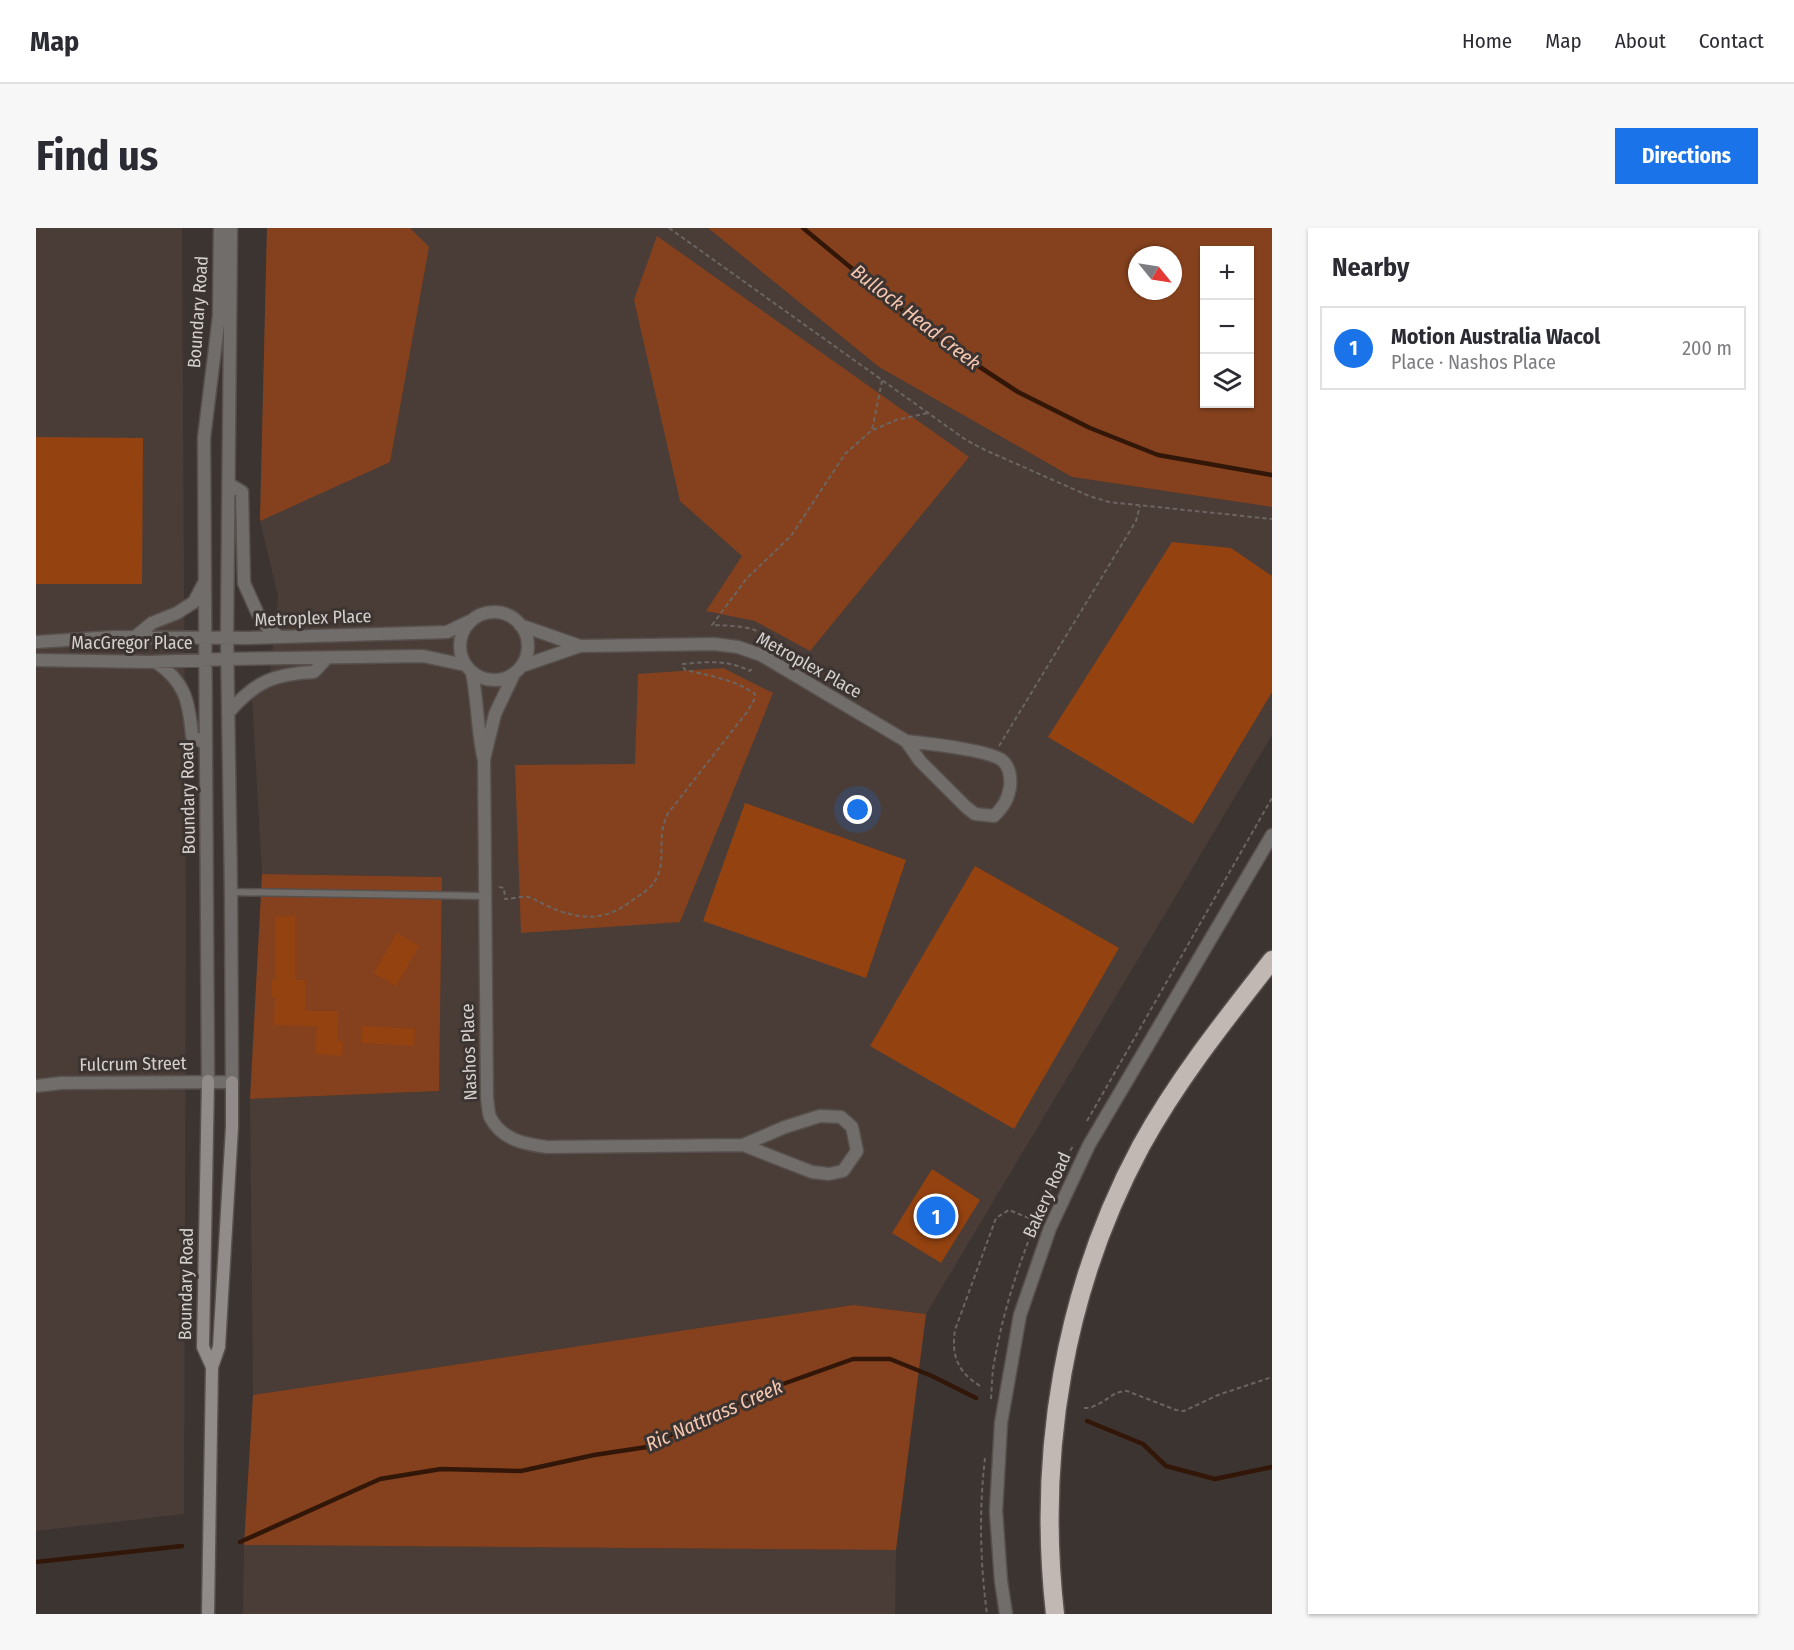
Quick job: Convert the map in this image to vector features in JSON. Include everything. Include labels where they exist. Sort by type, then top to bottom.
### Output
[{"type":"highway","points":[[1055,1614],[1049,1532],[1054,1424],[1062,1374],[1086,1276],[1121,1186],[1141,1146],[1167,1102],[1218,1029],[1272,960]]},
{"type":"street","name":"Boundary Road","points":[[212,1367],[203,1347],[207,1081],[204,438],[219,316],[220,228]]},
{"type":"street","name":"Boundary Road","points":[[208,1614],[212,1367],[219,1347],[232,1127],[227,659],[231,228]]},
{"type":"street","points":[[229,484],[242,492],[244,583],[257,612],[267,627],[278,636]]},
{"type":"street","points":[[136,636],[152,623],[177,613],[194,602],[205,583]]},
{"type":"street","points":[[227,659],[423,656],[469,669],[483,679],[504,679],[518,670],[526,656],[528,645],[526,634],[520,625],[502,613],[492,612],[470,621],[463,631],[460,642],[460,654],[469,669]]},
{"type":"street","name":"Metroplex Place","points":[[227,637],[447,632],[470,621]]},
{"type":"street","name":"Metroplex Place","points":[[520,625],[580,646],[714,644],[738,647],[761,655],[906,741],[930,771],[975,814],[994,816],[1005,805],[1011,777],[1003,762],[993,756],[939,744],[906,741]]},
{"type":"street","name":"MacGregor Place","points":[[36,642],[136,636],[227,637]]},
{"type":"street","name":"Metroplex Place","points":[[518,670],[580,646]]},
{"type":"street","points":[[228,713],[242,697],[263,682],[287,674],[314,672],[327,658]]},
{"type":"street","name":"MacGregor Place","points":[[36,660],[156,662],[227,659]]},
{"type":"street","points":[[156,662],[171,672],[180,684],[190,709],[192,736],[206,744]]},
{"type":"street","name":"Nashos Place","points":[[469,669],[475,686],[478,739],[484,760]]},
{"type":"street","name":"Nashos Place","points":[[518,670],[495,714],[484,760],[487,1098],[490,1116],[509,1137],[525,1144],[548,1147],[743,1145],[812,1172],[829,1174],[843,1171],[857,1151],[852,1127],[841,1116],[820,1116],[785,1127],[743,1145]]},
{"type":"street","name":"Bakery Road","points":[[1005,1614],[996,1511],[1001,1423],[1020,1315],[1050,1228],[1089,1144],[1272,835]]},
{"type":"street","name":"Fulcrum Street","points":[[36,1086],[61,1083],[232,1082]]},
{"type":"lane","points":[[231,892],[485,892]]},
{"type":"path","points":[[669,228],[882,381],[966,440],[985,450],[1079,492],[1109,502],[1272,519]]},
{"type":"path","points":[[872,430],[882,381]]},
{"type":"path","points":[[485,892],[504,888],[505,899],[526,897],[557,910],[591,918],[606,916],[628,904],[652,885],[662,865],[662,833],[665,820],[677,801],[747,712],[755,694],[718,678],[685,670],[682,664],[719,661],[750,671],[770,638],[741,626],[712,625],[747,578],[791,536],[845,454],[872,430],[896,420],[928,412]]},
{"type":"path","points":[[993,756],[1136,521],[1140,506]]},
{"type":"path","points":[[980,1386],[968,1379],[957,1365],[953,1342],[955,1330],[996,1218],[1009,1210],[1050,1228]]},
{"type":"path","points":[[1084,1408],[1095,1406],[1120,1391],[1127,1391],[1184,1411],[1218,1395],[1272,1377]]},
{"type":"shaded area","points":[[36,228],[182,228],[186,919],[184,1514],[36,1531]]},
{"type":"shaded area","points":[[267,228],[708,228],[879,367],[1072,477],[1272,507],[1272,735],[926,1314],[853,1305],[253,1395],[250,1099],[439,1091],[442,877],[262,874],[252,697],[269,686],[278,596],[260,521]]},
{"type":"shaded area","points":[[267,228],[410,228],[429,247],[390,462],[260,521]]},
{"type":"shaded area","points":[[708,228],[1272,228],[1272,507],[1072,477],[879,367]]},
{"type":"shaded area","points":[[657,236],[969,457],[810,651],[755,621],[706,611],[742,556],[680,501],[634,300]]},
{"type":"shaded area","points":[[723,668],[773,693],[680,922],[521,933],[515,765],[635,764],[638,674]]},
{"type":"shaded area","points":[[262,874],[442,877],[439,1091],[250,1099]]},
{"type":"shaded area","points":[[853,1305],[926,1314],[896,1550],[244,1545],[253,1395]]},
{"type":"shaded area","points":[[244,1545],[896,1550],[895,1614],[243,1614]]},
{"type":"building","points":[[36,437],[143,438],[142,584],[36,584]]},
{"type":"building","points":[[1172,542],[1231,548],[1272,576],[1272,692],[1193,824],[1048,737]]},
{"type":"building","points":[[745,803],[906,860],[866,978],[703,921]]},
{"type":"building","points":[[975,866],[1119,948],[1014,1129],[870,1046]]},
{"type":"building","points":[[295,916],[295,980],[305,980],[305,1011],[338,1011],[337,1041],[343,1041],[342,1056],[315,1054],[317,1026],[274,1025],[275,997],[272,997],[272,980],[275,980],[275,917]]},
{"type":"building","points":[[397,933],[419,946],[396,986],[374,973]]},
{"type":"building","points":[[362,1026],[415,1029],[414,1046],[361,1043]]},
{"type":"building","points":[[932,1169],[980,1200],[941,1263],[892,1233]]},
{"type":"waterway","name":"Bullock Head Creek","points":[[803,228],[937,339],[1018,392],[1090,428],[1158,455],[1272,475]]},
{"type":"waterway","name":"Ric Nattrass Creek","points":[[240,1542],[380,1479],[441,1469],[521,1471],[594,1455],[647,1447],[769,1389],[853,1359],[890,1359],[932,1376],[976,1398]]},
{"type":"waterway","name":"Ric Nattrass Creek","points":[[1087,1421],[1143,1444],[1166,1466],[1215,1479],[1272,1467]]},
{"type":"waterway","name":"Ric Nattrass Creek","points":[[36,1562],[182,1546]]},
{"type":"place","name":"Motion Australia Wacol","points":[[936,1216]]}]
